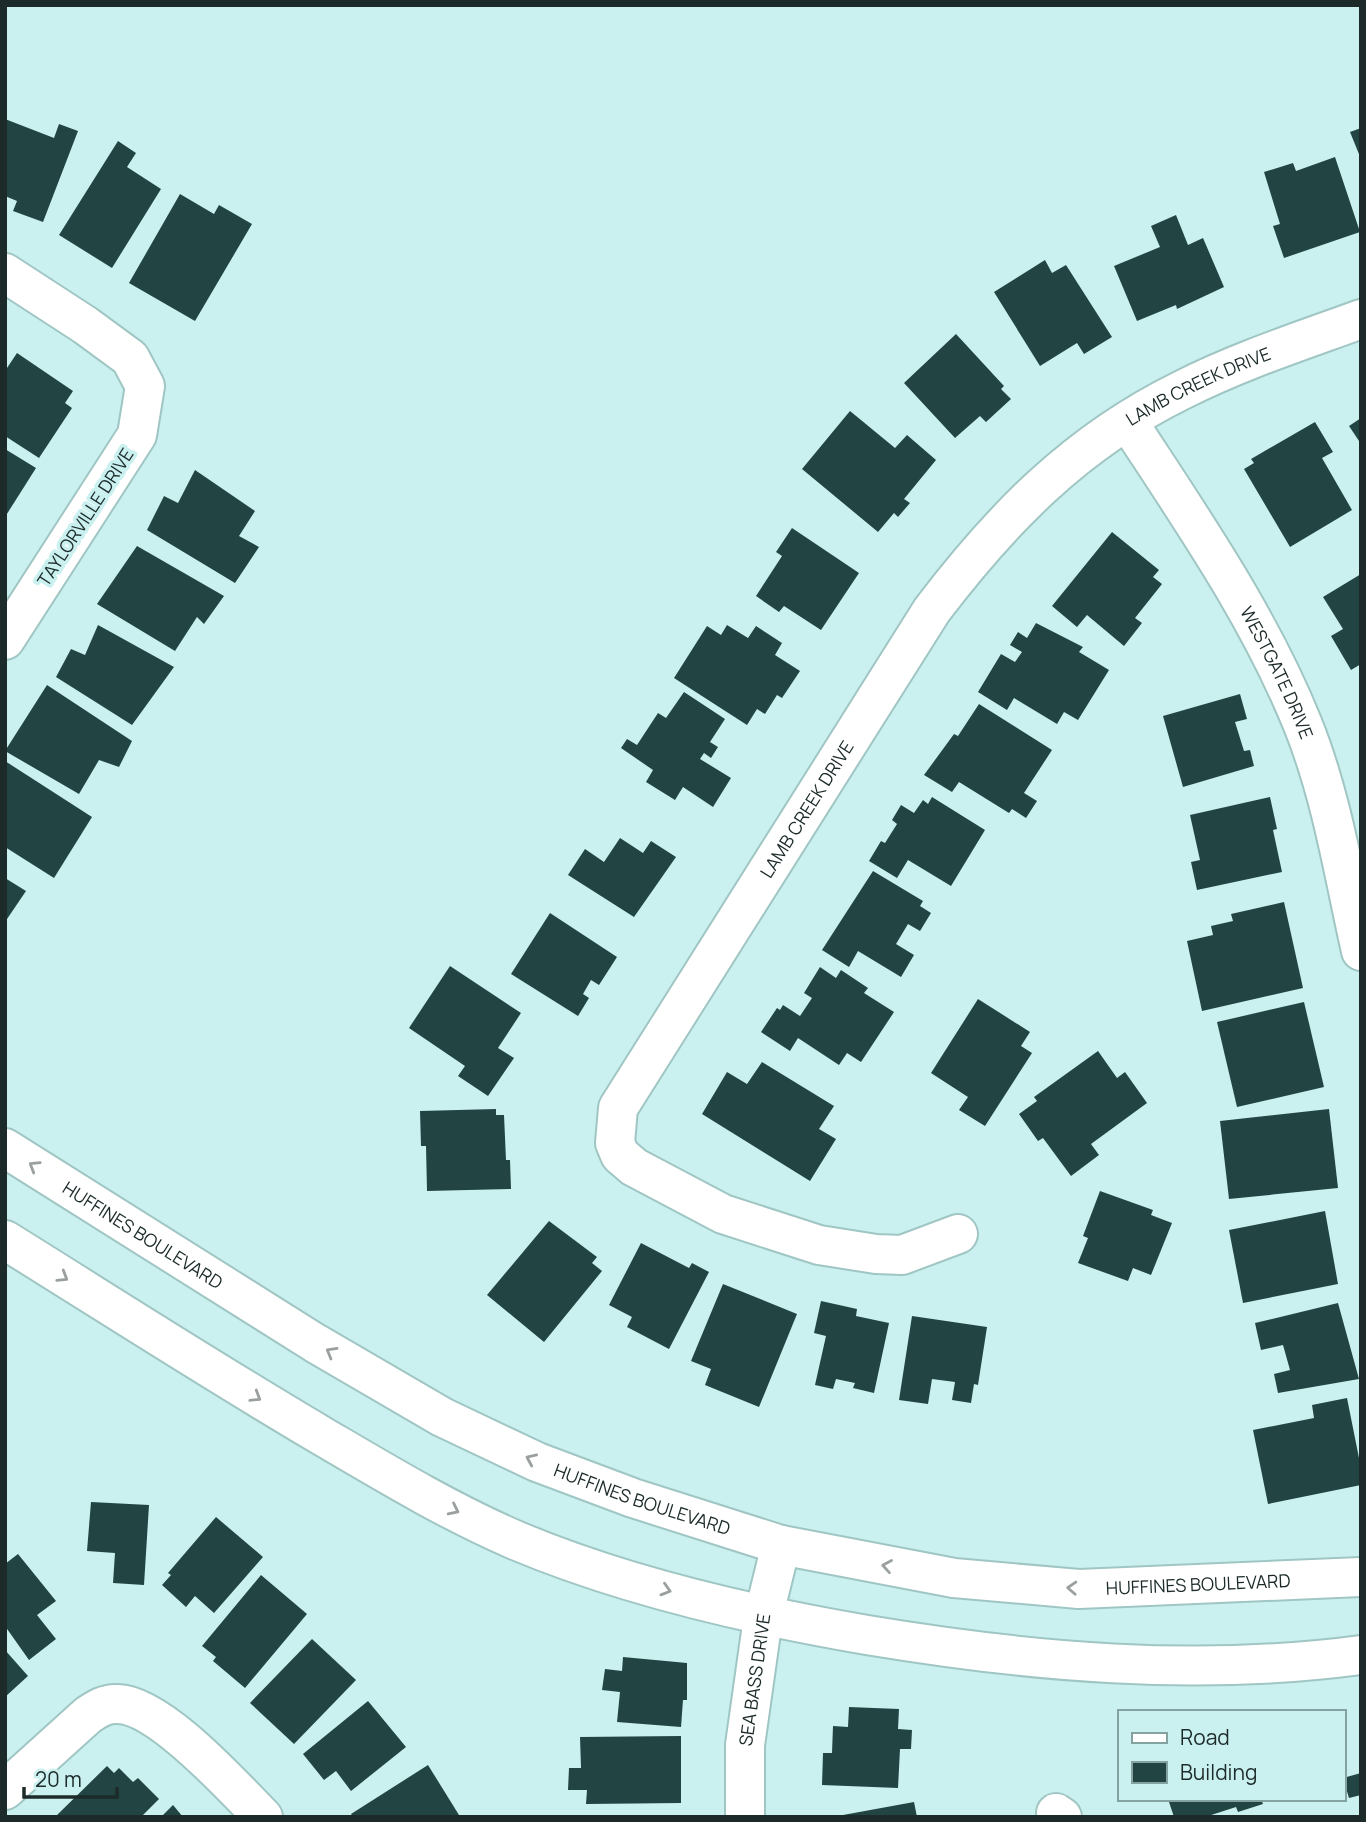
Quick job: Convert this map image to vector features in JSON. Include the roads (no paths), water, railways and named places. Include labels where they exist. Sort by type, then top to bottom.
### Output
[{"type":"street","name":"TAYLORVILLE DRIVE","points":[[5,273],[85,324],[130,358],[145,386],[137,435],[5,640]]},
{"type":"street","name":"LAMB CREEK DRIVE","points":[[958,1234],[902,1255],[876,1254],[819,1245],[723,1214],[634,1167],[620,1155],[615,1143],[618,1108],[932,610],[971,558],[1024,500],[1074,458],[1181,390],[1361,319]]},
{"type":"street","name":"WESTGATE DRIVE","points":[[1128,422],[1226,574],[1274,658],[1304,727],[1329,806],[1361,951]]},
{"type":"street","name":"HUFFINES BOULEVARD","points":[[5,1148],[315,1343],[442,1417],[537,1462],[633,1498],[781,1545],[954,1578],[1079,1589],[1361,1577]]},
{"type":"street","points":[[5,1240],[261,1400],[410,1488],[515,1540],[665,1590],[763,1618],[1013,1657],[1114,1665],[1286,1665],[1361,1656]]},
{"type":"street","name":"SEA BASS DRIVE","points":[[745,1817],[745,1745],[763,1618],[781,1545]]},
{"type":"street","points":[[5,1790],[88,1715],[101,1707],[118,1703],[133,1707],[166,1727],[192,1748],[263,1817]]}]
